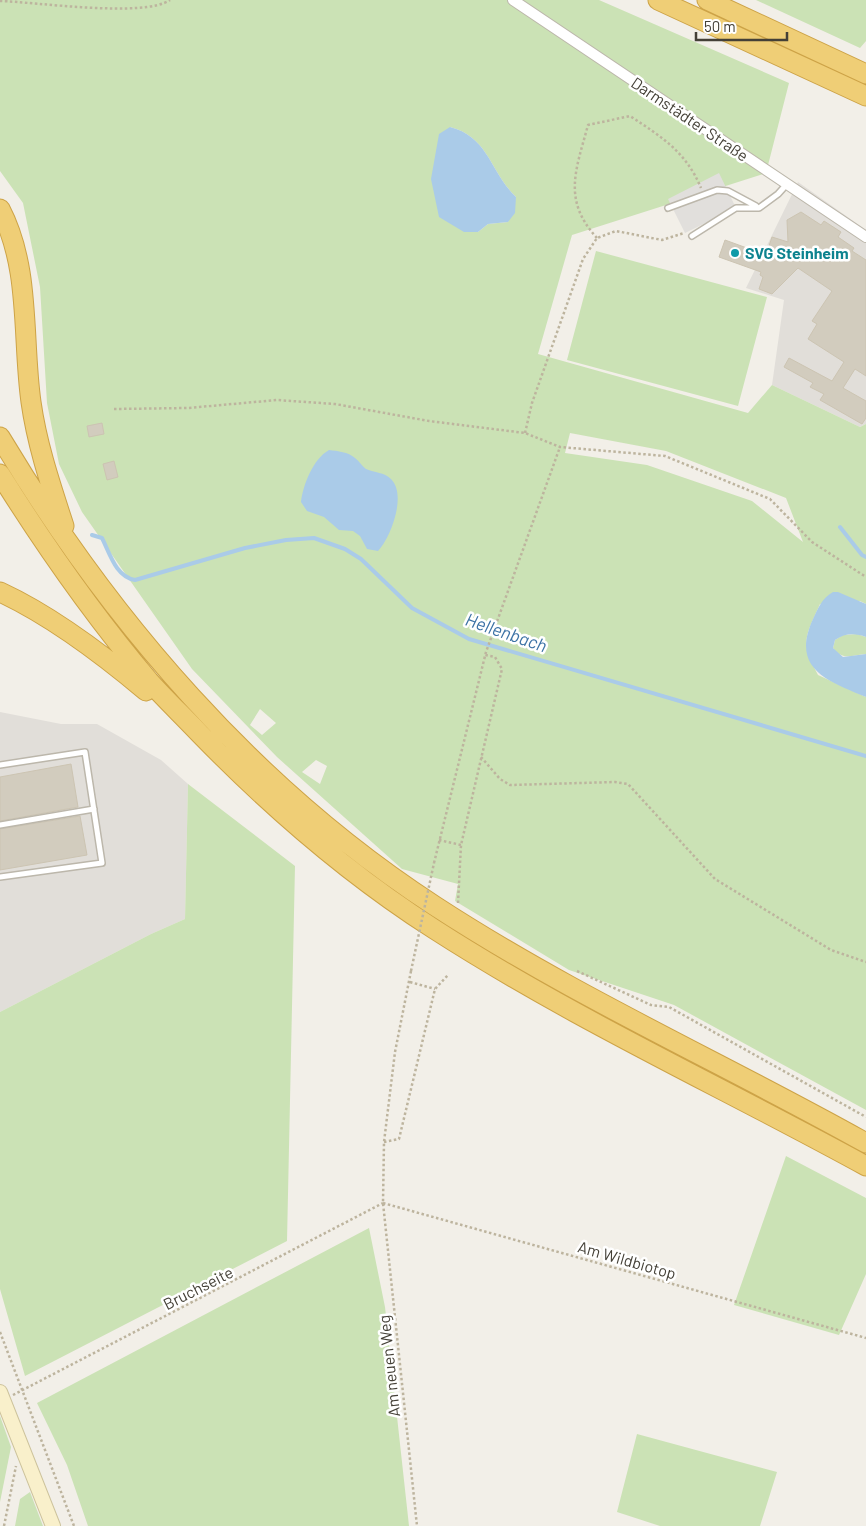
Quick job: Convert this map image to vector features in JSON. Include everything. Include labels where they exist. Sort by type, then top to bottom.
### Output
[{"type":"highway","points":[[658,0],[866,96]]},
{"type":"highway","points":[[707,0],[866,74]]},
{"type":"highway","points":[[0,209],[12,235],[20,277],[35,428],[71,547]]},
{"type":"highway","points":[[0,437],[71,547],[149,650],[193,699],[277,782],[389,874],[434,906],[576,991],[866,1143]]},
{"type":"highway","points":[[0,474],[82,596],[123,650],[151,683],[223,757]]},
{"type":"highway","points":[[0,592],[35,608],[122,671],[223,757],[316,842],[434,929],[562,1005],[866,1166]]},
{"type":"street","name":"Darmstädter Straße","points":[[513,0],[866,237]]},
{"type":"street","points":[[0,1392],[53,1526]]},
{"type":"lane","points":[[692,236],[736,208],[759,208],[778,194],[787,184]]},
{"type":"lane","points":[[668,208],[717,190],[728,191],[759,208]]},
{"type":"lane","points":[[0,765],[85,752],[102,863],[0,877]]},
{"type":"lane","points":[[0,825],[94,809]]},
{"type":"path","points":[[0,1],[95,8],[146,7],[163,5],[170,0]]},
{"type":"path","points":[[597,238],[584,224],[575,206],[575,178],[588,125],[630,116],[662,137],[687,160],[704,195]]},
{"type":"path","points":[[525,433],[532,403],[583,259],[597,238],[616,231],[662,240],[685,233],[692,236]]},
{"type":"path","points":[[114,409],[188,408],[276,400],[335,404],[429,421],[525,433],[560,447],[665,456],[770,499],[812,542],[866,577]]},
{"type":"path","name":"Am neuen Weg","points":[[417,1526],[383,1203],[384,1142],[395,1052],[439,840],[486,654],[560,447]]},
{"type":"path","points":[[463,910],[458,903],[461,845],[502,669],[495,657],[486,654]]},
{"type":"path","points":[[480,757],[500,779],[510,785],[615,782],[628,784],[715,879],[831,950],[866,962]]},
{"type":"path","points":[[439,840],[461,845]]},
{"type":"path","points":[[573,969],[651,1005],[669,1007],[866,1117]]},
{"type":"path","points":[[384,1142],[399,1139],[435,989],[448,975]]},
{"type":"path","points":[[410,982],[435,989]]},
{"type":"path","name":"Am Wildbiotop","points":[[383,1203],[866,1338]]},
{"type":"path","name":"Bruchseite","points":[[22,1390],[383,1203]]},
{"type":"path","points":[[0,1332],[74,1526]]},
{"type":"path","points":[[4,1526],[20,1445]]},
{"type":"shaded area","points":[[719,173],[736,208],[685,233],[668,199]]},
{"type":"shaded area","points":[[798,182],[866,230],[866,424],[860,427],[772,385],[784,300],[746,288]]},
{"type":"shaded area","points":[[0,712],[61,724],[97,724],[161,760],[188,784],[185,919],[151,934],[0,1012]]},
{"type":"green space","points":[[0,0],[599,0],[789,83],[766,173],[572,235],[538,354],[748,413],[772,385],[860,427],[866,424],[866,604],[860,601],[820,604],[808,632],[807,646],[818,675],[866,697],[866,1110],[674,1005],[569,970],[455,901],[458,884],[402,869],[277,757],[192,669],[82,512],[59,464],[47,403],[40,287],[23,203],[0,171]],"holes":[[[450,127],[463,132],[481,147],[500,177],[516,197],[508,222],[488,224],[478,232]],[[570,433],[666,451],[786,498],[803,542],[752,501],[647,465],[565,453]],[[260,709],[276,723],[262,735],[250,725]],[[316,760],[327,766],[320,784],[302,772]]]},
{"type":"green space","points":[[756,0],[866,0],[866,41],[860,48]]},
{"type":"green space","points":[[596,251],[767,297],[738,406],[567,360]]},
{"type":"green space","points":[[857,634],[866,637],[866,654],[844,656],[840,655],[833,648],[835,640],[843,635]]},
{"type":"green space","points":[[188,784],[295,866],[287,1241],[25,1376],[0,1289],[0,1012],[151,934],[185,919]]},
{"type":"green space","points":[[786,1156],[866,1198],[866,1274],[839,1335],[734,1305]]},
{"type":"green space","points":[[369,1228],[385,1307],[409,1526],[88,1526],[67,1465],[37,1403]]},
{"type":"green space","points":[[0,1416],[11,1447],[0,1502]]},
{"type":"green space","points":[[637,1434],[777,1472],[760,1526],[660,1526],[617,1512]]},
{"type":"green space","points":[[30,1492],[43,1526],[15,1526],[20,1499]]},
{"type":"water","points":[[450,127],[463,132],[481,147],[507,187],[516,197],[515,213],[508,222],[488,224],[478,232],[464,232],[439,217],[431,179],[439,134]]},
{"type":"water","points":[[329,450],[343,452],[352,456],[366,469],[391,479],[396,486],[398,495],[395,516],[388,536],[378,551],[367,549],[360,536],[353,531],[339,530],[324,517],[307,511],[301,502],[310,473],[318,460]]},
{"type":"water","points":[[833,592],[838,592],[866,604],[866,637],[854,634],[843,636],[835,640],[833,648],[843,657],[866,654],[866,697],[838,685],[817,671],[810,661],[806,650],[807,636],[813,619],[823,600]]},
{"type":"building","points":[[801,212],[821,225],[824,221],[841,232],[838,237],[854,248],[852,251],[866,260],[866,376],[855,369],[843,388],[866,401],[866,418],[862,424],[820,400],[824,394],[810,387],[813,383],[784,367],[789,358],[832,381],[844,362],[808,339],[817,324],[812,321],[832,291],[798,268],[772,294],[759,289],[763,277],[760,275],[761,272],[719,257],[725,240],[766,255],[772,237],[788,242],[787,220]]},
{"type":"building","points":[[102,423],[104,434],[89,437],[87,426]]},
{"type":"building","points":[[114,461],[118,477],[107,480],[103,464]]},
{"type":"building","points":[[71,764],[78,807],[0,821],[0,777]]},
{"type":"building","points":[[80,816],[87,855],[0,870],[0,829]]},
{"type":"waterway","points":[[840,527],[862,555],[866,557]]},
{"type":"waterway","name":"Hellenbach","points":[[92,535],[102,538],[118,570],[128,578],[135,580],[245,548],[286,540],[314,538],[345,549],[361,559],[412,608],[469,639],[866,756]]},
{"type":"place","name":"SVG Steinheim","points":[[735,253]]}]
